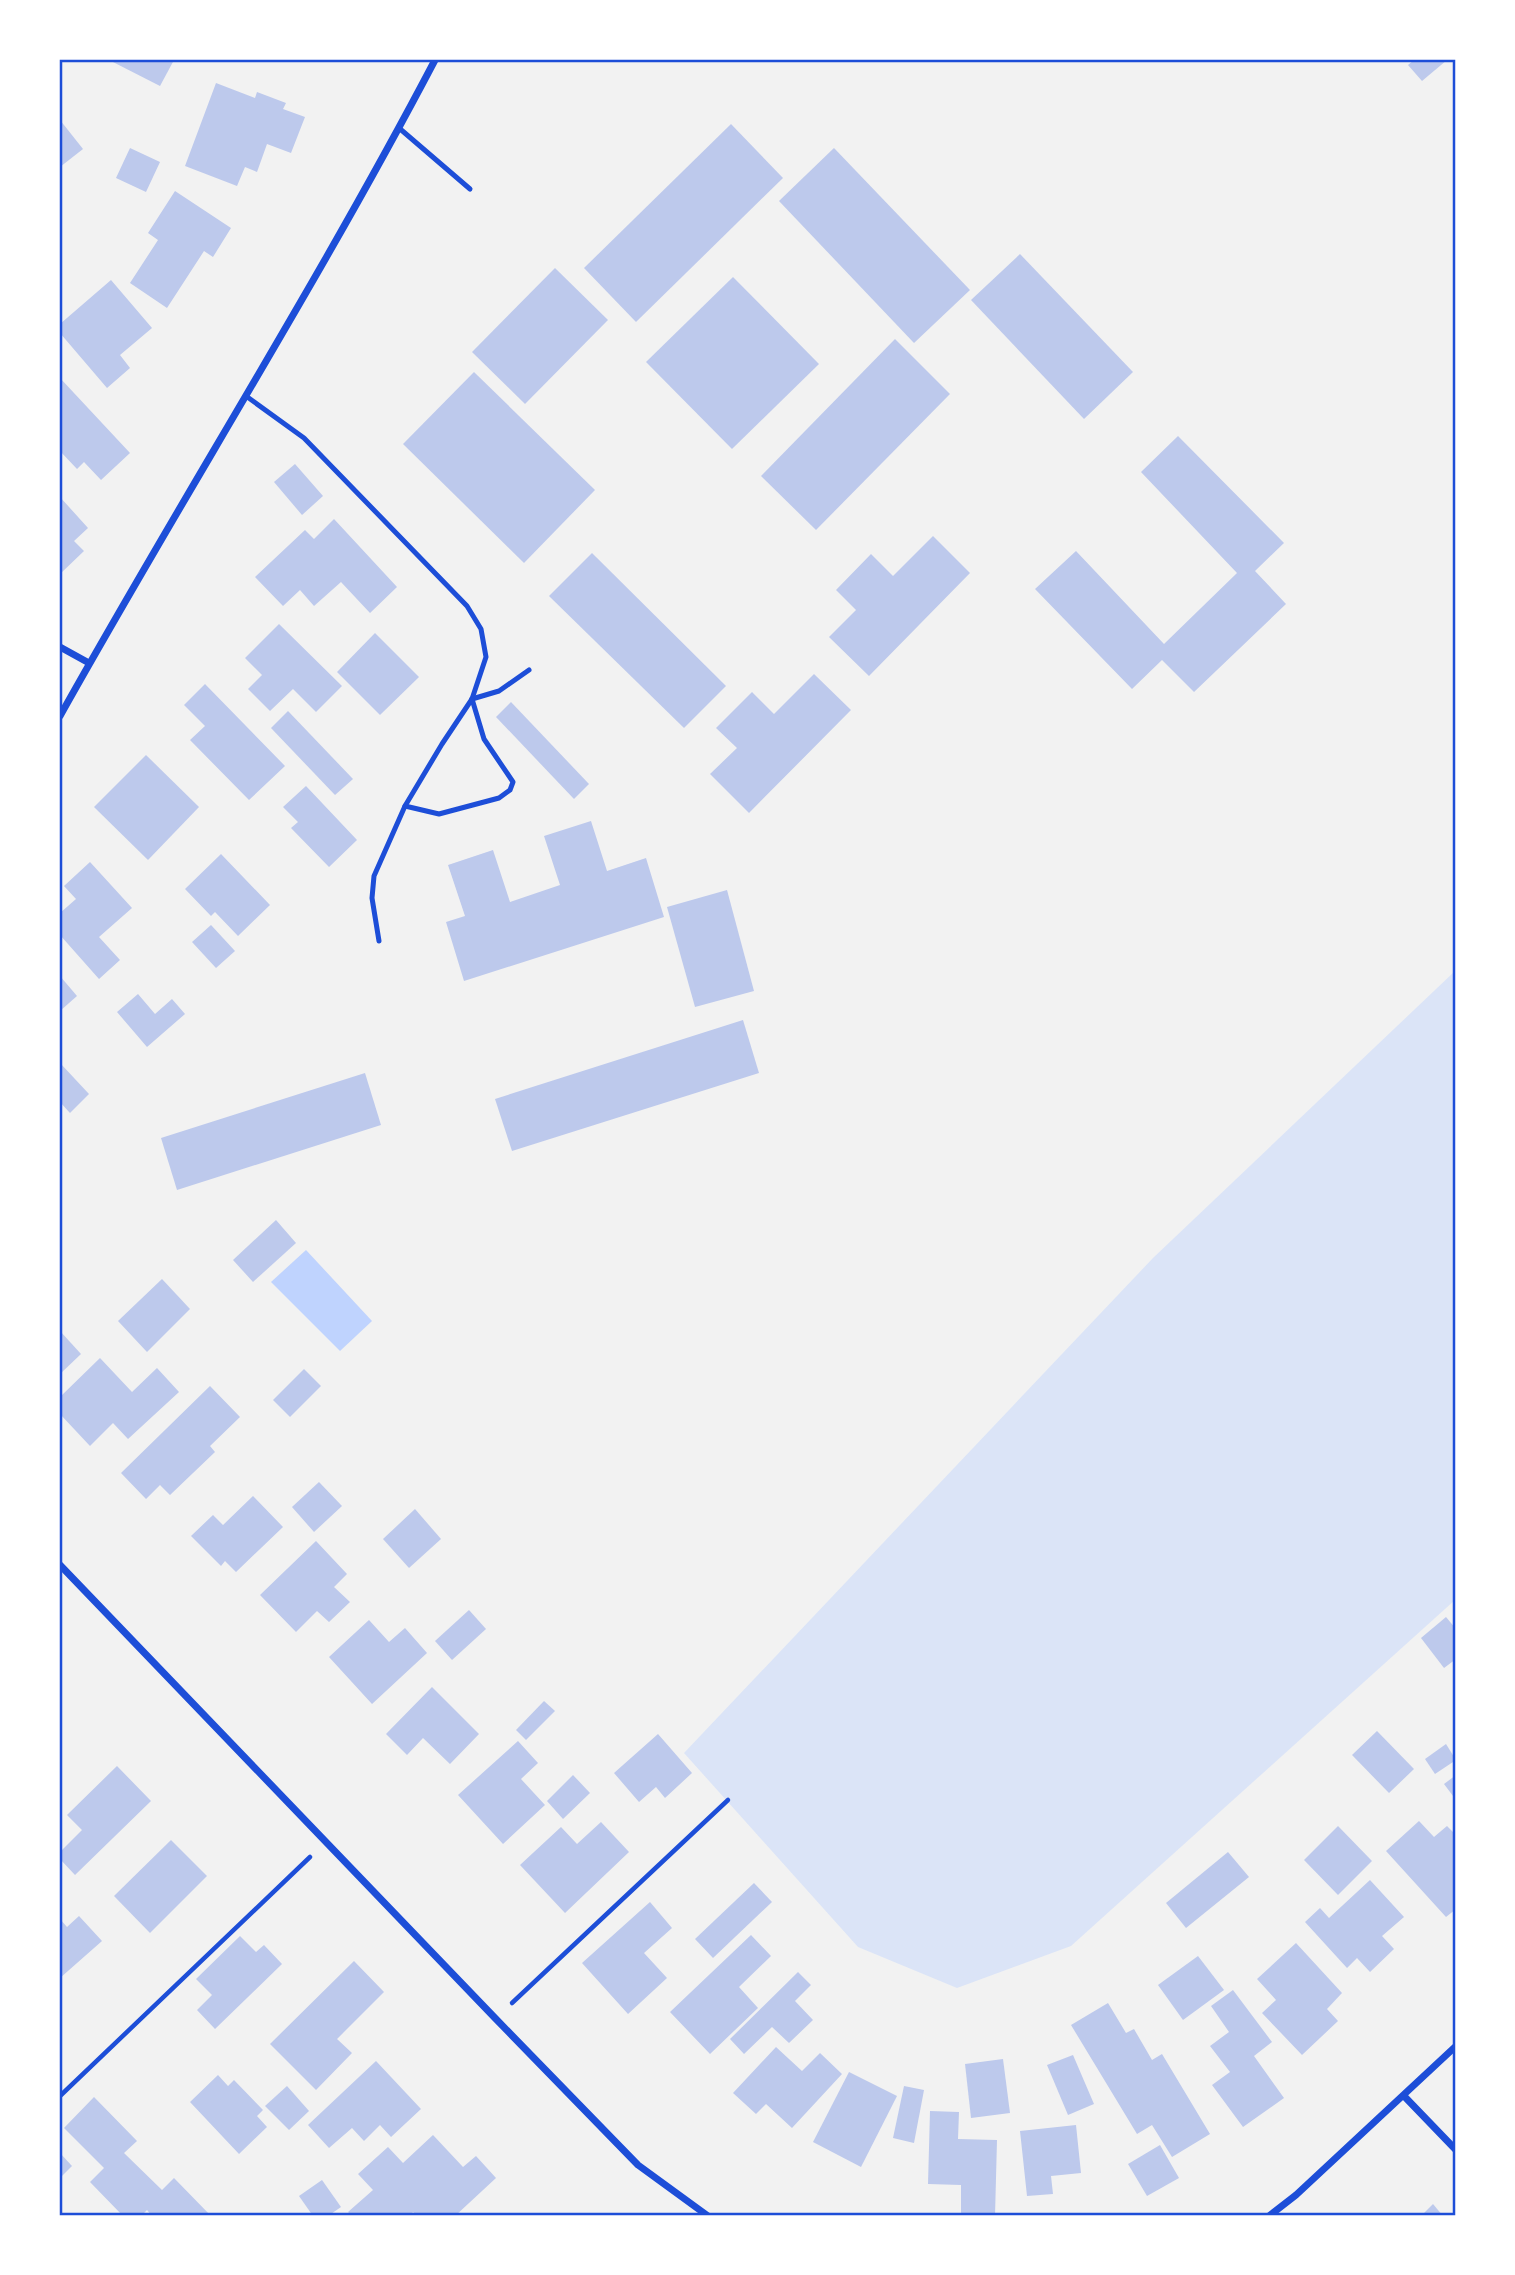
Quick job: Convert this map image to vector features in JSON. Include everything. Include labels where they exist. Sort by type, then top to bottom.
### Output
[{"type":"street","points":[[60,716],[246,396],[435,60]]},
{"type":"street","points":[[60,647],[89,663]]},
{"type":"street","points":[[60,1564],[638,2165],[708,2216]]},
{"type":"street","points":[[1269,2216],[1296,2195],[1455,2046]]},
{"type":"street","points":[[1404,2096],[1455,2150]]},
{"type":"lane","points":[[399,128],[470,189]]},
{"type":"lane","points":[[246,396],[304,438],[467,606],[481,629],[486,657],[472,699],[405,806],[374,876],[372,898],[379,941]]},
{"type":"lane","points":[[472,699],[499,691],[530,670]]},
{"type":"lane","points":[[405,806],[439,814],[499,798],[510,790],[513,782],[484,739],[472,699]]},
{"type":"path","points":[[495,2018],[728,1800]]},
{"type":"path","points":[[60,2096],[326,1842]]},
{"type":"shaded area","points":[[1455,971],[1455,1600],[1071,1946],[957,1988],[858,1947],[684,1753],[1153,1258]]},
{"type":"water","points":[[306,1250],[372,1321],[340,1351],[271,1282]]},
{"type":"building","points":[[109,60],[174,60],[160,86]]},
{"type":"building","points":[[1414,60],[1447,60],[1422,81],[1408,65]]},
{"type":"building","points":[[216,83],[255,98],[257,92],[286,103],[283,109],[305,117],[291,153],[267,144],[257,172],[245,167],[237,186],[185,166]]},
{"type":"building","points":[[60,120],[83,149],[60,167]]},
{"type":"building","points":[[731,124],[783,178],[636,322],[584,268]]},
{"type":"building","points":[[130,148],[160,162],[146,192],[116,178]]},
{"type":"building","points":[[834,148],[970,290],[914,343],[779,201]]},
{"type":"building","points":[[175,191],[231,228],[213,257],[204,251],[167,308],[130,283],[158,240],[148,233]]},
{"type":"building","points":[[1020,254],[1133,372],[1084,419],[971,300]]},
{"type":"building","points":[[555,268],[608,320],[525,404],[472,352]]},
{"type":"building","points":[[733,277],[819,364],[732,449],[646,362]]},
{"type":"building","points":[[111,280],[152,328],[120,355],[130,368],[107,388],[60,333],[60,324]]},
{"type":"building","points":[[895,339],[950,394],[816,530],[761,476]]},
{"type":"building","points":[[474,372],[595,490],[524,563],[403,444]]},
{"type":"building","points":[[60,378],[130,453],[101,480],[84,462],[77,469],[60,451]]},
{"type":"building","points":[[1178,436],[1284,543],[1255,571],[1286,604],[1194,692],[1162,660],[1132,689],[1035,589],[1076,551],[1164,644],[1237,573],[1141,472]]},
{"type":"building","points":[[295,464],[323,496],[302,515],[274,482]]},
{"type":"building","points":[[60,497],[88,528],[74,541],[84,551],[60,574]]},
{"type":"building","points":[[334,519],[397,587],[370,613],[341,582],[314,606],[300,590],[283,606],[255,577],[305,530],[314,539]]},
{"type":"building","points":[[933,536],[970,573],[869,676],[829,637],[856,610],[836,590],[871,554],[893,576]]},
{"type":"building","points":[[592,553],[726,686],[684,728],[549,596]]},
{"type":"building","points":[[279,624],[342,686],[316,712],[293,689],[270,711],[248,689],[262,675],[245,658]]},
{"type":"building","points":[[375,633],[419,677],[380,715],[337,672]]},
{"type":"building","points":[[814,674],[851,710],[749,813],[710,774],[737,748],[716,728],[752,692],[774,714]]},
{"type":"building","points":[[205,684],[285,766],[249,800],[190,740],[205,726],[184,705]]},
{"type":"building","points":[[511,702],[589,784],[574,799],[496,717]]},
{"type":"building","points":[[288,711],[353,779],[335,795],[271,728]]},
{"type":"building","points":[[146,755],[199,807],[148,860],[94,807]]},
{"type":"building","points":[[306,786],[357,840],[329,867],[291,828],[298,822],[283,807]]},
{"type":"building","points":[[591,821],[607,871],[646,858],[664,917],[464,981],[446,922],[465,916],[448,865],[493,850],[510,902],[560,885],[544,836]]},
{"type":"building","points":[[221,854],[270,905],[238,936],[215,912],[211,916],[185,889]]},
{"type":"building","points":[[90,862],[132,908],[99,937],[120,960],[99,979],[60,935],[60,913],[76,899],[64,886]]},
{"type":"building","points":[[727,890],[754,991],[695,1007],[667,907]]},
{"type":"building","points":[[211,925],[235,951],[216,968],[192,942]]},
{"type":"building","points":[[60,976],[77,996],[60,1011]]},
{"type":"building","points":[[138,994],[155,1014],[172,999],[185,1014],[147,1047],[117,1012]]},
{"type":"building","points":[[743,1020],[759,1073],[512,1151],[495,1099]]},
{"type":"building","points":[[60,1063],[89,1094],[70,1113],[60,1102]]},
{"type":"building","points":[[365,1073],[381,1125],[177,1190],[161,1138]]},
{"type":"building","points":[[276,1220],[296,1243],[253,1282],[233,1260]]},
{"type":"building","points":[[162,1279],[190,1309],[147,1352],[118,1321]]},
{"type":"building","points":[[60,1331],[81,1354],[60,1374]]},
{"type":"building","points":[[100,1358],[132,1392],[157,1368],[179,1392],[128,1439],[113,1423],[90,1446],[60,1414],[60,1397]]},
{"type":"building","points":[[304,1369],[321,1386],[290,1417],[273,1400]]},
{"type":"building","points":[[210,1386],[240,1417],[210,1446],[215,1452],[170,1495],[160,1485],[146,1499],[121,1473]]},
{"type":"building","points":[[319,1482],[342,1506],[314,1532],[292,1507]]},
{"type":"building","points":[[253,1496],[283,1527],[236,1572],[225,1561],[221,1566],[191,1536],[213,1515],[223,1525]]},
{"type":"building","points":[[415,1509],[441,1539],[409,1568],[383,1539]]},
{"type":"building","points":[[316,1541],[347,1574],[334,1587],[350,1602],[329,1622],[317,1611],[296,1632],[260,1595]]},
{"type":"building","points":[[469,1610],[486,1629],[452,1660],[435,1641]]},
{"type":"building","points":[[1446,1617],[1456,1629],[1456,1659],[1444,1668],[1421,1638]]},
{"type":"building","points":[[369,1620],[389,1642],[405,1628],[427,1653],[372,1704],[329,1657]]},
{"type":"building","points":[[432,1687],[479,1734],[450,1764],[423,1738],[407,1755],[386,1734]]},
{"type":"building","points":[[544,1701],[555,1711],[526,1740],[516,1730]]},
{"type":"building","points":[[1377,1731],[1414,1769],[1389,1793],[1352,1755]]},
{"type":"building","points":[[658,1734],[692,1773],[665,1798],[656,1787],[639,1802],[614,1773]]},
{"type":"building","points":[[518,1741],[538,1763],[521,1779],[545,1805],[503,1844],[458,1795]]},
{"type":"building","points":[[1446,1744],[1456,1760],[1435,1774],[1425,1759]]},
{"type":"building","points":[[117,1766],[151,1801],[75,1875],[60,1859],[60,1852],[82,1830],[67,1815]]},
{"type":"building","points":[[573,1775],[590,1793],[563,1819],[547,1801]]},
{"type":"building","points":[[1456,1775],[1456,1800],[1444,1784]]},
{"type":"building","points":[[1419,1821],[1434,1837],[1447,1826],[1456,1835],[1456,1909],[1446,1917],[1386,1851]]},
{"type":"building","points":[[601,1822],[629,1852],[565,1913],[520,1865],[561,1827],[577,1844]]},
{"type":"building","points":[[1338,1826],[1372,1861],[1338,1895],[1304,1860]]},
{"type":"building","points":[[171,1840],[207,1876],[150,1933],[114,1896]]},
{"type":"building","points":[[1228,1852],[1249,1877],[1186,1928],[1166,1903]]},
{"type":"building","points":[[1370,1880],[1404,1917],[1382,1936],[1394,1949],[1370,1972],[1357,1958],[1347,1968],[1305,1922],[1320,1908],[1329,1918]]},
{"type":"building","points":[[754,1883],[772,1902],[713,1958],[695,1939]]},
{"type":"building","points":[[650,1902],[672,1928],[644,1953],[667,1978],[628,2014],[582,1963]]},
{"type":"building","points":[[79,1916],[102,1941],[60,1978],[60,1919],[67,1927]]},
{"type":"building","points":[[751,1935],[771,1956],[739,1987],[758,2008],[710,2054],[670,2012]]},
{"type":"building","points":[[240,1936],[256,1952],[264,1945],[282,1964],[215,2029],[197,2010],[212,1995],[196,1979]]},
{"type":"building","points":[[1296,1943],[1342,1993],[1327,2009],[1338,2021],[1302,2055],[1262,2013],[1276,2000],[1257,1979]]},
{"type":"building","points":[[1198,1956],[1224,1990],[1183,2020],[1158,1985]]},
{"type":"building","points":[[354,1961],[384,1992],[337,2039],[352,2053],[316,2090],[270,2044]]},
{"type":"building","points":[[798,1972],[811,1985],[795,2001],[813,2020],[789,2043],[772,2027],[744,2054],[730,2039]]},
{"type":"building","points":[[1233,1990],[1272,2042],[1254,2056],[1284,2098],[1243,2127],[1212,2085],[1230,2072],[1210,2046],[1229,2032],[1211,2006]]},
{"type":"building","points":[[1108,2003],[1126,2033],[1134,2029],[1152,2060],[1162,2054],[1210,2134],[1172,2157],[1152,2125],[1137,2134],[1071,2025]]},
{"type":"building","points":[[776,2047],[802,2071],[820,2053],[842,2074],[792,2128],[766,2104],[756,2114],[733,2093]]},
{"type":"building","points":[[1073,2055],[1094,2104],[1068,2115],[1047,2065]]},
{"type":"building","points":[[1003,2059],[1010,2113],[971,2118],[965,2064]]},
{"type":"building","points":[[376,2061],[421,2109],[391,2137],[380,2125],[364,2141],[352,2128],[329,2148],[308,2125]]},
{"type":"building","points":[[849,2072],[897,2096],[861,2167],[813,2142]]},
{"type":"building","points":[[218,2075],[228,2086],[234,2080],[263,2110],[257,2116],[267,2127],[239,2154],[190,2102]]},
{"type":"building","points":[[287,2086],[309,2111],[289,2130],[265,2106]]},
{"type":"building","points":[[904,2086],[924,2090],[914,2143],[893,2138]]},
{"type":"building","points":[[94,2097],[137,2141],[124,2153],[162,2190],[174,2178],[211,2216],[152,2216],[147,2210],[141,2216],[123,2216],[90,2182],[104,2168],[64,2128]]},
{"type":"building","points":[[930,2111],[959,2112],[958,2139],[997,2140],[995,2216],[961,2216],[961,2185],[928,2184]]},
{"type":"building","points":[[1076,2125],[1081,2173],[1051,2176],[1053,2194],[1027,2196],[1020,2131]]},
{"type":"building","points":[[433,2135],[463,2167],[476,2156],[496,2178],[455,2216],[417,2216],[413,2212],[410,2216],[352,2216],[348,2212],[373,2190],[358,2174],[388,2147],[403,2163]]},
{"type":"building","points":[[1160,2145],[1179,2178],[1147,2196],[1128,2164]]},
{"type":"building","points":[[60,2153],[72,2166],[60,2178]]},
{"type":"building","points":[[322,2180],[341,2207],[328,2216],[313,2216],[299,2196]]},
{"type":"building","points":[[1433,2204],[1443,2216],[1421,2216]]}]
